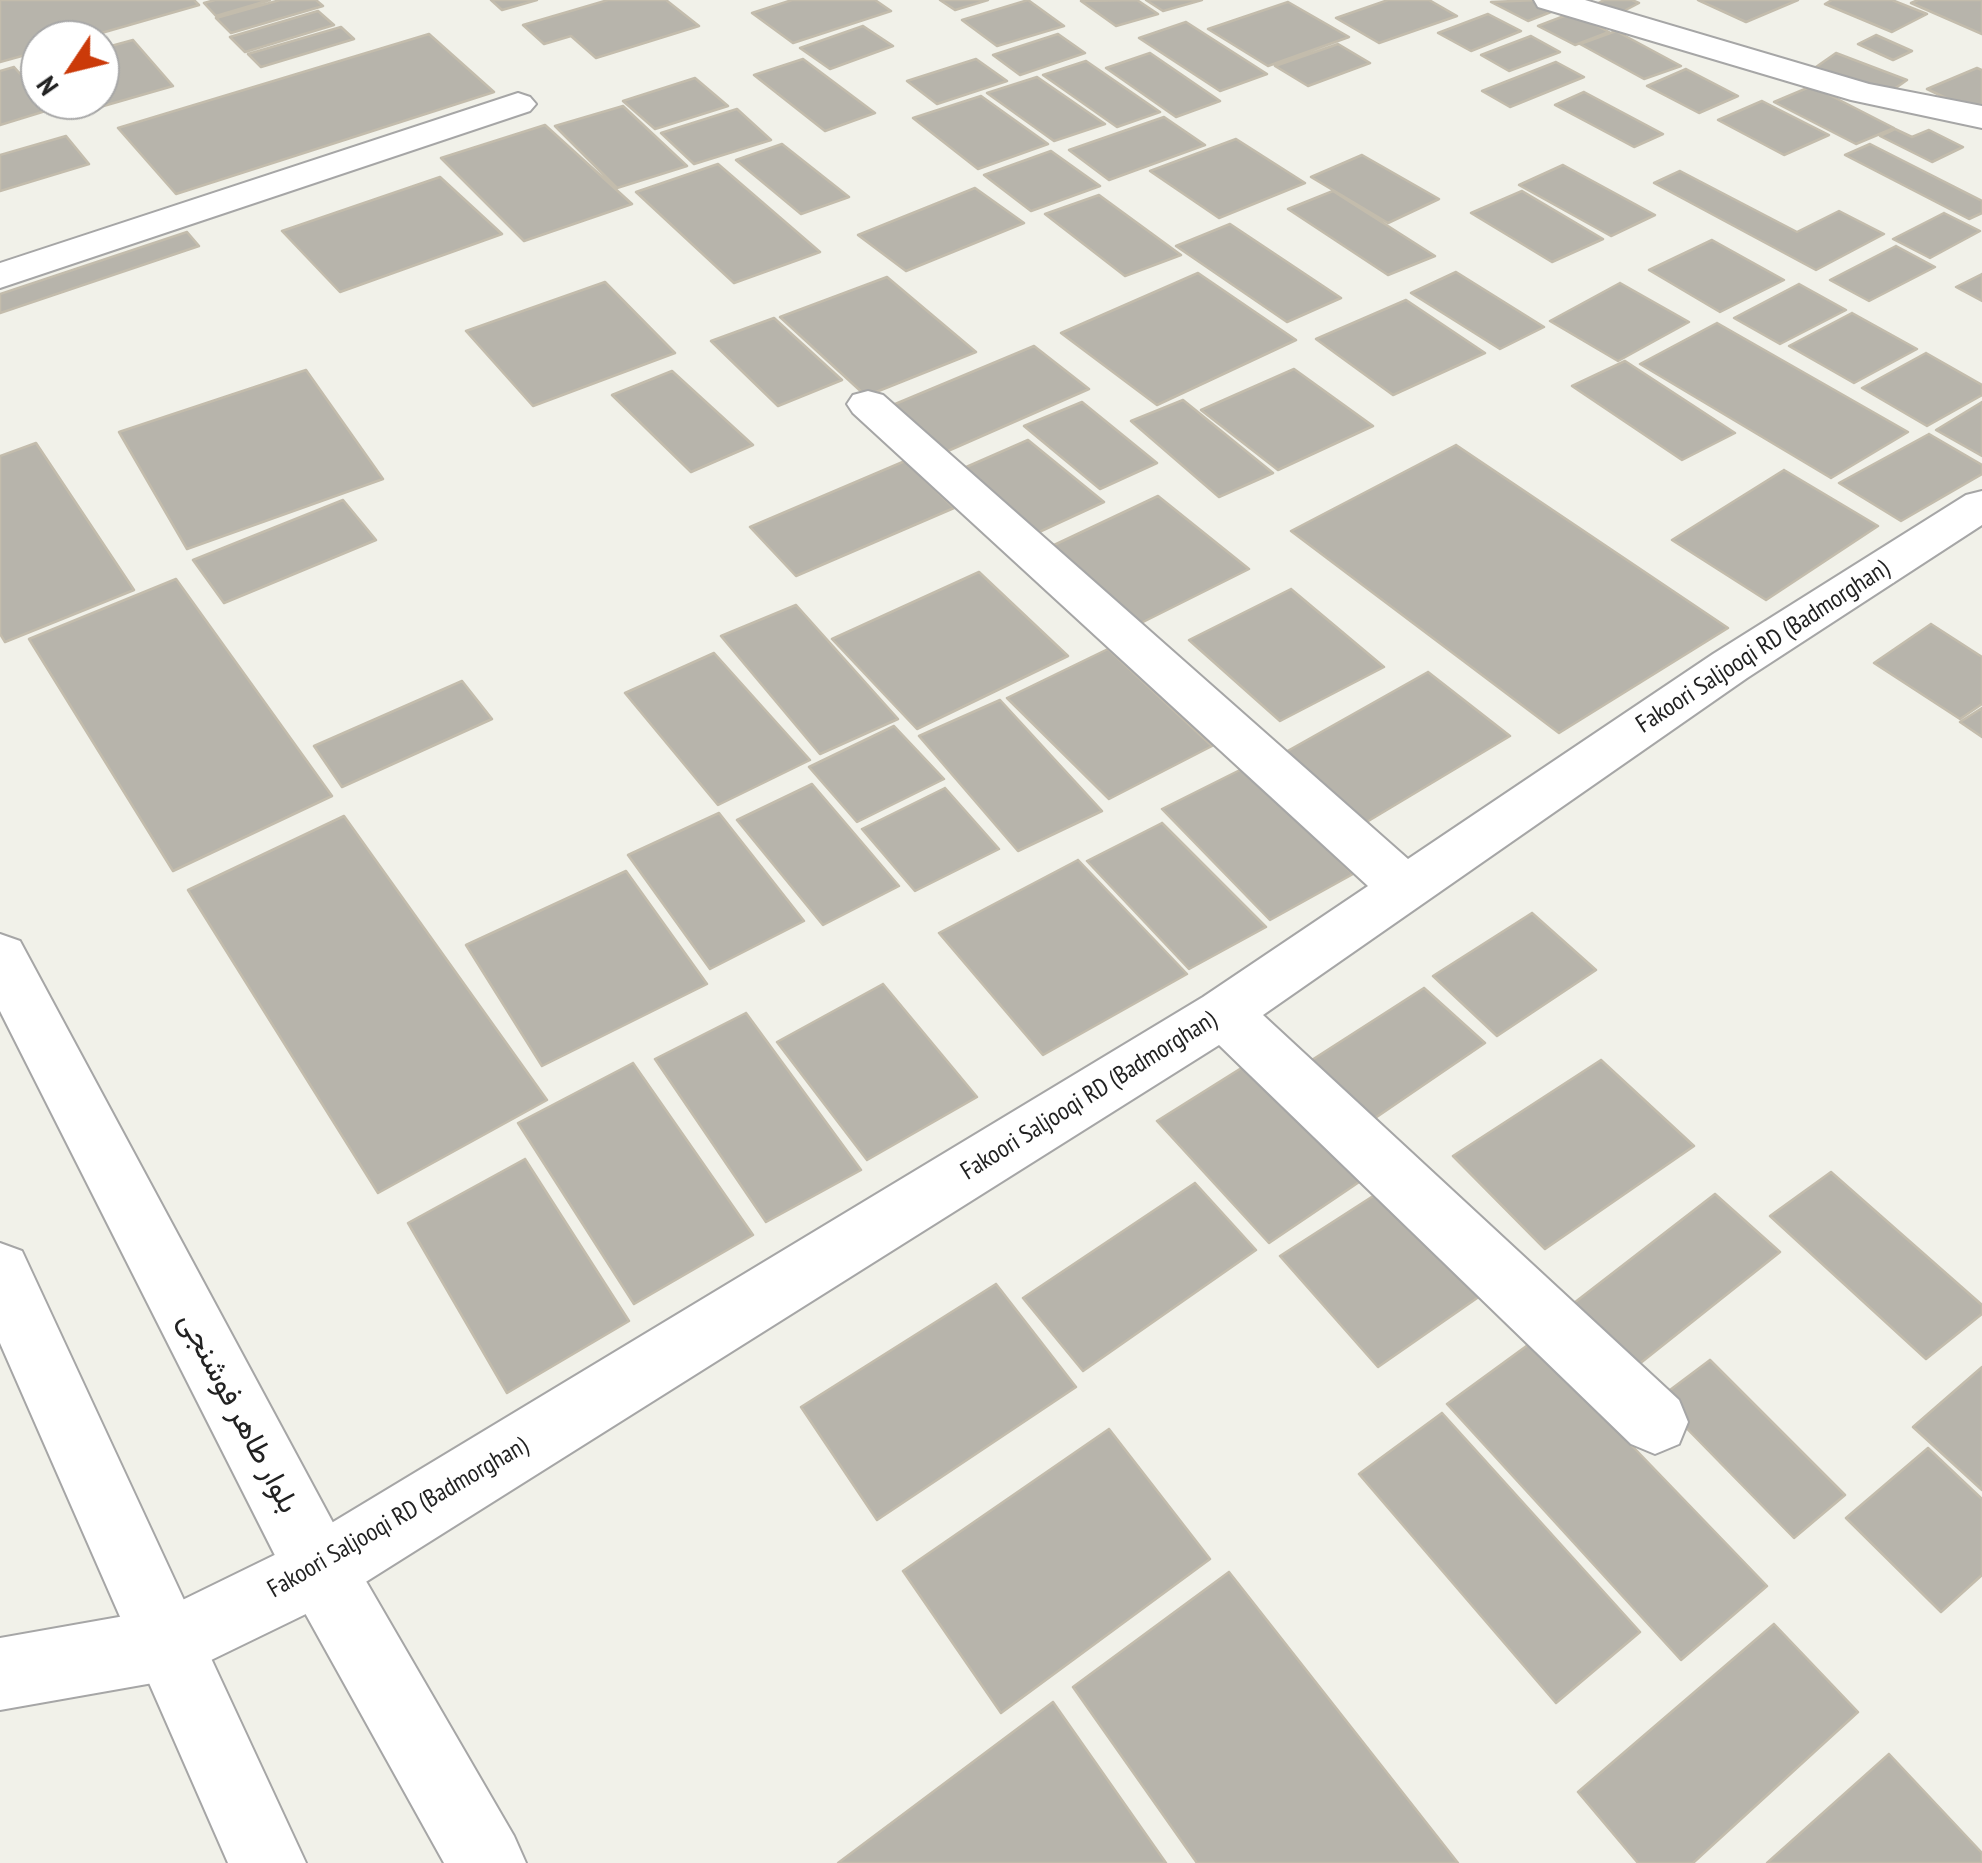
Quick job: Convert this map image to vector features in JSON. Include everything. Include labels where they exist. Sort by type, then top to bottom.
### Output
[{"type":"street","points":[[1550,0],[1863,93],[1982,117]]},
{"type":"street","points":[[0,276],[518,104]]},
{"type":"street","points":[[868,404],[1405,887]]},
{"type":"street","name":"Fakoori Saljooqi RD (Badmorghan)","points":[[0,1674],[170,1644],[320,1570],[1224,1013],[1730,666],[1982,505]]},
{"type":"street","name":"بلوار طاهر فوشنجی","points":[[0,956],[320,1570],[487,1863]]},
{"type":"street","points":[[1224,1013],[1654,1422]]},
{"type":"street","points":[[0,1272],[267,1863]]},
{"type":"building","points":[[0,0],[194,0],[199,5],[120,28],[120,20],[20,20],[20,56],[0,62]]},
{"type":"building","points":[[270,0],[216,16],[204,3]]},
{"type":"building","points":[[280,0],[316,0],[323,6],[231,33],[216,18]]},
{"type":"building","points":[[491,0],[537,0],[502,10]]},
{"type":"building","points":[[608,0],[666,0],[699,26],[596,58],[571,36],[544,44],[523,25]]},
{"type":"building","points":[[792,0],[875,0],[891,11],[793,43],[752,13]]},
{"type":"building","points":[[940,0],[988,0],[955,10]]},
{"type":"building","points":[[1028,0],[1064,26],[997,46],[962,20]]},
{"type":"building","points":[[1137,0],[1158,14],[1116,26],[1081,1]]},
{"type":"building","points":[[1146,0],[1202,0],[1163,11]]},
{"type":"building","points":[[1388,0],[1429,0],[1457,16],[1379,43],[1336,18]]},
{"type":"building","points":[[1537,0],[1556,10],[1528,21],[1491,2]]},
{"type":"building","points":[[1604,0],[1639,3],[1618,14],[1595,5]]},
{"type":"building","points":[[1698,0],[1798,0],[1746,22]]},
{"type":"building","points":[[1832,0],[1892,0],[1927,14],[1892,32],[1825,4]]},
{"type":"building","points":[[1982,0],[1982,34],[1911,3]]},
{"type":"building","points":[[1288,2],[1349,37],[1268,66],[1208,29]]},
{"type":"building","points":[[318,11],[334,25],[245,52],[230,37]]},
{"type":"building","points":[[1572,13],[1609,32],[1575,45],[1538,26]]},
{"type":"building","points":[[1488,14],[1521,31],[1471,51],[1438,33]]},
{"type":"building","points":[[1186,22],[1267,74],[1220,91],[1139,38]]},
{"type":"building","points":[[863,26],[893,46],[830,69],[800,48]]},
{"type":"building","points":[[341,27],[354,39],[261,67],[248,54]]},
{"type":"building","points":[[1616,31],[1681,66],[1644,79],[1580,44]]},
{"type":"building","points":[[429,34],[494,92],[176,194],[118,128]]},
{"type":"building","points":[[1058,34],[1085,53],[1020,75],[993,55]]},
{"type":"building","points":[[1876,35],[1912,51],[1893,60],[1858,44]]},
{"type":"building","points":[[1531,36],[1560,52],[1509,71],[1481,55]]},
{"type":"building","points":[[133,40],[173,86],[120,101],[120,44]]},
{"type":"building","points":[[1338,44],[1370,63],[1308,86],[1275,66]]},
{"type":"building","points":[[1150,53],[1220,101],[1176,117],[1106,68]]},
{"type":"building","points":[[1836,53],[1907,80],[1887,94],[1816,67]]},
{"type":"building","points":[[803,59],[875,113],[825,131],[754,75]]},
{"type":"building","points":[[976,59],[1007,81],[937,104],[907,81]]},
{"type":"building","points":[[1086,61],[1160,112],[1117,127],[1043,75]]},
{"type":"building","points":[[1556,62],[1584,77],[1510,107],[1482,91]]},
{"type":"building","points":[[14,67],[20,74],[20,119],[0,125],[0,71]]},
{"type":"building","points":[[1977,68],[1982,70],[1982,104],[1969,109],[1927,89]]},
{"type":"building","points":[[1686,69],[1738,96],[1699,113],[1647,86]]},
{"type":"building","points":[[1037,77],[1105,124],[1054,141],[987,93]]},
{"type":"building","points":[[695,78],[728,106],[655,129],[623,101]]},
{"type":"building","points":[[1812,86],[1894,128],[1856,144],[1774,102]]},
{"type":"building","points":[[1584,92],[1663,134],[1634,147],[1555,105]]},
{"type":"building","points":[[981,96],[1048,144],[978,169],[913,118]]},
{"type":"building","points":[[1762,101],[1829,135],[1784,155],[1718,120]]},
{"type":"building","points":[[623,106],[687,166],[617,188],[555,126]]},
{"type":"building","points":[[737,109],[771,140],[694,164],[661,133]]},
{"type":"building","points":[[1164,117],[1205,145],[1109,180],[1069,150]]},
{"type":"building","points":[[545,125],[632,204],[524,241],[441,158]]},
{"type":"building","points":[[1895,129],[1912,137],[1929,130],[1963,147],[1932,162],[1880,136]]},
{"type":"building","points":[[66,136],[89,164],[0,191],[0,155]]},
{"type":"building","points":[[1236,139],[1305,183],[1219,218],[1150,171]]},
{"type":"building","points":[[782,144],[849,197],[801,214],[736,160]]},
{"type":"building","points":[[1870,144],[1982,201],[1982,213],[1969,219],[1845,155]]},
{"type":"building","points":[[1051,151],[1100,186],[1031,211],[984,175]]},
{"type":"building","points":[[1362,155],[1439,199],[1388,223],[1311,177]]},
{"type":"building","points":[[718,164],[820,252],[734,283],[636,192]]},
{"type":"building","points":[[1563,165],[1655,215],[1611,236],[1519,185]]},
{"type":"building","points":[[1680,171],[1797,232],[1839,211],[1884,234],[1816,270],[1654,183]]},
{"type":"building","points":[[440,177],[502,234],[340,292],[282,231]]},
{"type":"building","points":[[975,188],[1024,223],[906,271],[858,235]]},
{"type":"building","points":[[1333,191],[1435,256],[1388,275],[1288,209]]},
{"type":"building","points":[[1522,191],[1603,239],[1552,262],[1471,213]]},
{"type":"building","points":[[1099,195],[1181,255],[1125,276],[1045,214]]},
{"type":"building","points":[[1944,213],[1980,231],[1930,258],[1893,239]]},
{"type":"building","points":[[1230,224],[1341,298],[1287,322],[1176,246]]},
{"type":"building","points":[[187,232],[199,246],[0,313],[0,294]]},
{"type":"building","points":[[1712,240],[1784,280],[1720,312],[1649,270]]},
{"type":"building","points":[[1896,246],[1935,267],[1869,301],[1830,280]]},
{"type":"building","points":[[1456,272],[1544,327],[1500,349],[1411,293]]},
{"type":"building","points":[[1198,273],[1296,340],[1157,405],[1061,333]]},
{"type":"building","points":[[1982,274],[1982,301],[1956,287]]},
{"type":"building","points":[[887,277],[976,352],[866,396],[780,317]]},
{"type":"building","points":[[605,282],[675,353],[533,406],[466,331]]},
{"type":"building","points":[[1620,283],[1689,322],[1618,361],[1550,321]]},
{"type":"building","points":[[1799,284],[1846,310],[1780,344],[1734,318]]},
{"type":"building","points":[[1406,300],[1485,353],[1393,395],[1316,339]]},
{"type":"building","points":[[1852,313],[1917,349],[1854,383],[1789,346]]},
{"type":"building","points":[[774,318],[842,380],[778,406],[711,341]]},
{"type":"building","points":[[1717,323],[1908,432],[1831,478],[1640,364]]},
{"type":"building","points":[[1034,346],[1089,389],[941,454],[888,407]]},
{"type":"building","points":[[1926,353],[1982,385],[1982,395],[1927,426],[1862,388]]},
{"type":"building","points":[[1625,361],[1735,433],[1682,460],[1572,386]]},
{"type":"building","points":[[1294,369],[1373,426],[1278,470],[1201,410]]},
{"type":"building","points":[[306,370],[383,479],[187,549],[119,432]]},
{"type":"building","points":[[672,371],[753,445],[691,472],[612,395]]},
{"type":"building","points":[[1183,400],[1273,473],[1219,497],[1131,421]]},
{"type":"building","points":[[1082,402],[1157,463],[1100,489],[1024,426]]},
{"type":"building","points":[[1982,402],[1982,456],[1936,430]]},
{"type":"building","points":[[1929,434],[1982,465],[1982,474],[1901,521],[1839,483]]},
{"type":"building","points":[[1028,440],[1104,502],[1037,533],[964,468]]},
{"type":"building","points":[[36,443],[134,590],[5,642],[0,634],[0,456]]},
{"type":"building","points":[[1456,445],[1728,628],[1559,733],[1291,531]]},
{"type":"building","points":[[905,461],[954,508],[796,576],[750,527]]},
{"type":"building","points":[[1784,470],[1878,526],[1766,600],[1672,540]]},
{"type":"building","points":[[1158,496],[1249,569],[1141,623],[1052,546]]},
{"type":"building","points":[[343,500],[376,540],[224,603],[193,560]]},
{"type":"building","points":[[979,572],[1068,656],[917,729],[832,639]]},
{"type":"building","points":[[176,579],[332,796],[173,871],[29,639]]},
{"type":"building","points":[[1291,589],[1384,667],[1280,721],[1189,640]]},
{"type":"building","points":[[796,605],[898,719],[820,754],[721,636]]},
{"type":"building","points":[[1931,624],[1982,657],[1982,704],[1960,719],[1874,663]]},
{"type":"building","points":[[1108,649],[1212,746],[1109,799],[1007,698]]},
{"type":"building","points":[[714,653],[810,760],[718,805],[625,693]]},
{"type":"building","points":[[1428,672],[1510,736],[1365,823],[1284,753]]},
{"type":"building","points":[[462,681],[492,719],[342,787],[314,746]]},
{"type":"building","points":[[1000,700],[1102,811],[1018,851],[919,736]]},
{"type":"building","points":[[1982,708],[1982,737],[1960,722]]},
{"type":"building","points":[[894,726],[944,779],[857,822],[809,767]]},
{"type":"building","points":[[1244,768],[1353,874],[1270,920],[1162,809]]},
{"type":"building","points":[[812,784],[899,886],[823,925],[737,820]]},
{"type":"building","points":[[945,788],[999,849],[915,891],[862,829]]},
{"type":"building","points":[[719,813],[804,921],[710,969],[628,855]]},
{"type":"building","points":[[344,816],[547,1100],[378,1193],[188,890]]},
{"type":"building","points":[[1162,823],[1266,927],[1189,969],[1087,861]]},
{"type":"building","points":[[1078,860],[1187,974],[1043,1055],[939,933]]},
{"type":"building","points":[[626,871],[707,984],[542,1066],[466,945]]},
{"type":"building","points":[[1532,913],[1596,970],[1497,1036],[1433,976]]},
{"type":"building","points":[[883,984],[977,1097],[867,1160],[777,1042]]},
{"type":"building","points":[[1424,988],[1485,1043],[1362,1127],[1301,1067]]},
{"type":"building","points":[[746,1013],[861,1170],[766,1222],[655,1059]]},
{"type":"building","points":[[1601,1060],[1694,1146],[1545,1249],[1453,1156]]},
{"type":"building","points":[[1251,1062],[1365,1178],[1269,1243],[1157,1121]]},
{"type":"building","points":[[633,1063],[753,1235],[634,1304],[518,1123]]},
{"type":"building","points":[[525,1159],[629,1321],[507,1393],[408,1223]]},
{"type":"building","points":[[1831,1172],[1982,1305],[1982,1314],[1926,1359],[1770,1216]]},
{"type":"building","points":[[1195,1183],[1256,1250],[1083,1371],[1023,1298]]},
{"type":"building","points":[[1381,1191],[1480,1296],[1378,1367],[1280,1256]]},
{"type":"building","points":[[1715,1194],[1780,1252],[1638,1365],[1574,1303]]},
{"type":"building","points":[[996,1284],[1076,1387],[877,1520],[801,1407]]},
{"type":"building","points":[[1532,1342],[1767,1586],[1681,1660],[1447,1404]]},
{"type":"building","points":[[1710,1360],[1845,1495],[1794,1538],[1658,1399]]},
{"type":"building","points":[[1982,1367],[1982,1490],[1913,1427]]},
{"type":"building","points":[[1442,1413],[1640,1632],[1556,1703],[1359,1474]]},
{"type":"building","points":[[1109,1429],[1210,1559],[1001,1713],[903,1571]]},
{"type":"building","points":[[1928,1448],[1982,1499],[1982,1575],[1941,1612],[1846,1518]]},
{"type":"building","points":[[1229,1572],[1458,1863],[1197,1863],[1073,1687]]},
{"type":"building","points":[[1774,1624],[1858,1712],[1693,1863],[1638,1863],[1578,1792]]},
{"type":"building","points":[[1053,1702],[1166,1863],[838,1863]]},
{"type":"building","points":[[1889,1754],[1982,1853],[1982,1863],[1767,1863]]}]
